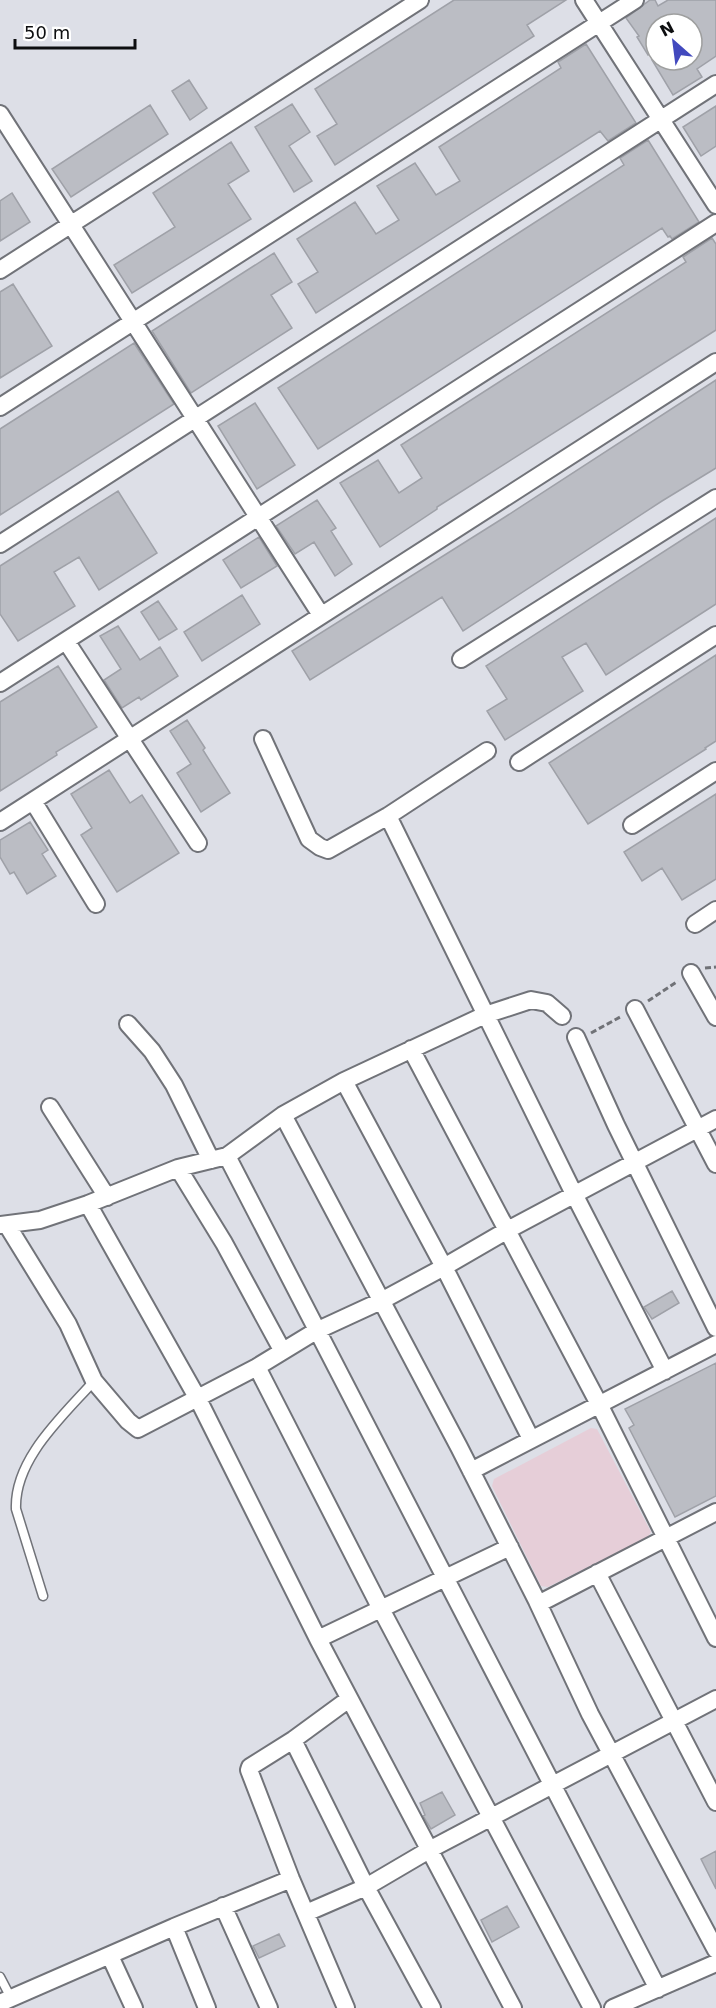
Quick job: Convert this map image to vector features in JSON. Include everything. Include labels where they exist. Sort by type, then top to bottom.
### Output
[{"type":"street","points":[[0,270],[420,0]]},
{"type":"street","points":[[584,0],[716,205]]},
{"type":"street","points":[[0,407],[635,0]]},
{"type":"street","points":[[0,544],[716,84]]},
{"type":"street","points":[[0,114],[321,615]]},
{"type":"street","points":[[0,683],[716,223]]},
{"type":"street","points":[[0,822],[716,362]]},
{"type":"street","points":[[461,659],[716,498]]},
{"type":"street","points":[[519,762],[716,635]]},
{"type":"street","points":[[66,641],[198,843]]},
{"type":"street","points":[[263,739],[309,839],[328,850],[388,816],[487,751]]},
{"type":"street","points":[[632,825],[716,771]]},
{"type":"street","points":[[33,801],[96,904]]},
{"type":"street","points":[[388,816],[574,1194],[665,1371]]},
{"type":"street","points":[[694,924],[716,910]]},
{"type":"street","points":[[691,973],[716,1017]]},
{"type":"street","points":[[562,1016],[547,1003],[531,1000],[485,1015],[344,1082],[283,1115],[219,1158],[178,1168],[107,1197],[40,1220],[3,1225],[68,1324],[94,1381],[128,1421],[138,1429],[258,1367],[316,1331],[444,1268],[506,1231],[716,1119]]},
{"type":"street","points":[[635,1009],[716,1164]]},
{"type":"street","points":[[128,1024],[152,1051],[219,1158],[316,1331],[657,1989]]},
{"type":"street","points":[[576,1037],[716,1328]]},
{"type":"street","points":[[411,1049],[600,1406],[716,1638]]},
{"type":"street","points":[[344,1082],[444,1268],[531,1440]]},
{"type":"street","points":[[50,1107],[107,1197]]},
{"type":"street","points":[[283,1115],[510,1547],[590,1714],[716,1950]]},
{"type":"street","points":[[178,1168],[225,1243],[282,1350]]},
{"type":"street","points":[[88,1204],[198,1399],[318,1640],[513,2008]]},
{"type":"street","points":[[471,1471],[716,1344]]},
{"type":"street","points":[[258,1367],[381,1610],[592,2008]]},
{"type":"street","points":[[537,1601],[542,1602],[716,1512]]},
{"type":"street","points":[[318,1640],[510,1547]]},
{"type":"street","points":[[597,1573],[716,1802]]},
{"type":"street","points":[[346,2008],[291,1879],[249,1770],[250,1767],[293,1740],[349,1699]]},
{"type":"street","points":[[306,1913],[366,1887],[429,1850],[716,1699]]},
{"type":"street","points":[[293,1740],[366,1887],[432,2008]]},
{"type":"street","points":[[9,2003],[174,1927],[291,1879]]},
{"type":"street","points":[[223,1906],[269,2008]]},
{"type":"street","points":[[174,1927],[207,2008]]},
{"type":"street","points":[[110,1956],[134,2008]]},
{"type":"street","points":[[613,2008],[716,1964]]},
{"type":"lane","points":[[43,1596],[16,1509],[16,1498],[27,1462],[94,1381]]},
{"type":"lane","points":[[0,1977],[9,2003]]},
{"type":"path","points":[[710,967],[716,967]]},
{"type":"shaded area","points":[[591,1428],[597,1429],[651,1532],[648,1537],[548,1587],[541,1586],[492,1486],[494,1479]]},
{"type":"building","points":[[454,0],[566,0],[527,25],[534,36],[335,165],[317,136],[337,124],[315,89]]},
{"type":"building","points":[[650,0],[655,0],[658,6],[668,0],[716,0],[716,56],[704,64],[704,12],[644,12],[644,48],[637,37],[639,36],[626,18]]},
{"type":"building","points":[[586,44],[636,123],[608,141],[600,131],[316,313],[298,284],[318,272],[297,239],[355,202],[376,234],[399,220],[377,186],[415,163],[436,195],[460,181],[439,147],[561,68],[558,62]]},
{"type":"building","points":[[659,72],[699,72],[702,77],[673,95]]},
{"type":"building","points":[[189,80],[207,108],[190,120],[172,91]]},
{"type":"building","points":[[292,104],[310,132],[289,146],[312,181],[294,192],[255,127]]},
{"type":"building","points":[[150,105],[168,134],[71,197],[52,169]]},
{"type":"building","points":[[716,106],[716,146],[701,156],[683,127]]},
{"type":"building","points":[[648,140],[699,222],[672,239],[662,228],[318,449],[278,388],[624,165],[620,158]]},
{"type":"building","points":[[231,142],[249,171],[228,184],[251,219],[132,293],[114,265],[175,227],[153,193]]},
{"type":"building","points":[[12,193],[30,222],[0,241],[0,201]]},
{"type":"building","points":[[712,238],[716,244],[716,330],[437,507],[380,547],[340,483],[378,460],[399,493],[422,478],[401,445],[686,262],[683,257]]},
{"type":"building","points":[[274,253],[292,282],[271,295],[292,328],[191,393],[152,331]]},
{"type":"building","points":[[13,284],[52,346],[0,378],[0,292]]},
{"type":"building","points":[[134,343],[174,404],[0,515],[0,429]]},
{"type":"building","points":[[716,380],[716,468],[463,631],[442,597],[310,680],[292,651],[505,517]]},
{"type":"building","points":[[255,403],[295,465],[257,489],[218,426]]},
{"type":"building","points":[[118,491],[157,553],[99,590],[79,557],[54,572],[75,606],[18,641],[0,614],[0,566]]},
{"type":"building","points":[[317,500],[336,528],[331,531],[352,564],[335,576],[314,542],[295,554],[276,526]]},
{"type":"building","points":[[716,518],[716,604],[606,675],[586,643],[562,657],[583,691],[505,740],[487,711],[507,699],[486,666]]},
{"type":"building","points":[[259,537],[277,566],[241,588],[223,560]]},
{"type":"building","points":[[242,595],[260,624],[202,661],[184,632]]},
{"type":"building","points":[[158,601],[177,629],[159,640],[141,612]]},
{"type":"building","points":[[118,626],[140,660],[160,647],[178,676],[141,700],[139,697],[122,708],[104,680],[121,669],[100,636]]},
{"type":"building","points":[[716,655],[716,741],[588,824],[549,763]]},
{"type":"building","points":[[58,666],[97,727],[0,791],[0,702]]},
{"type":"building","points":[[187,720],[230,793],[201,812],[177,773],[191,764],[170,731]]},
{"type":"building","points":[[109,770],[130,803],[142,795],[179,853],[117,892],[81,835],[92,828],[71,794]]},
{"type":"building","points":[[716,794],[716,879],[682,900],[662,868],[642,881],[624,852]]},
{"type":"building","points":[[30,822],[48,850],[42,854],[56,876],[27,894],[14,872],[10,874],[0,857],[0,840]]},
{"type":"building","points":[[672,1291],[679,1303],[652,1319],[644,1307]]},
{"type":"building","points":[[716,1363],[716,1496],[675,1517],[629,1428],[634,1425],[625,1409]]},
{"type":"building","points":[[442,1792],[455,1815],[431,1829],[423,1816],[425,1815],[420,1803]]},
{"type":"building","points":[[716,1851],[716,1889],[701,1859]]},
{"type":"building","points":[[507,1906],[519,1927],[492,1942],[481,1920]]},
{"type":"building","points":[[279,1934],[285,1946],[259,1958],[253,1946]]}]
